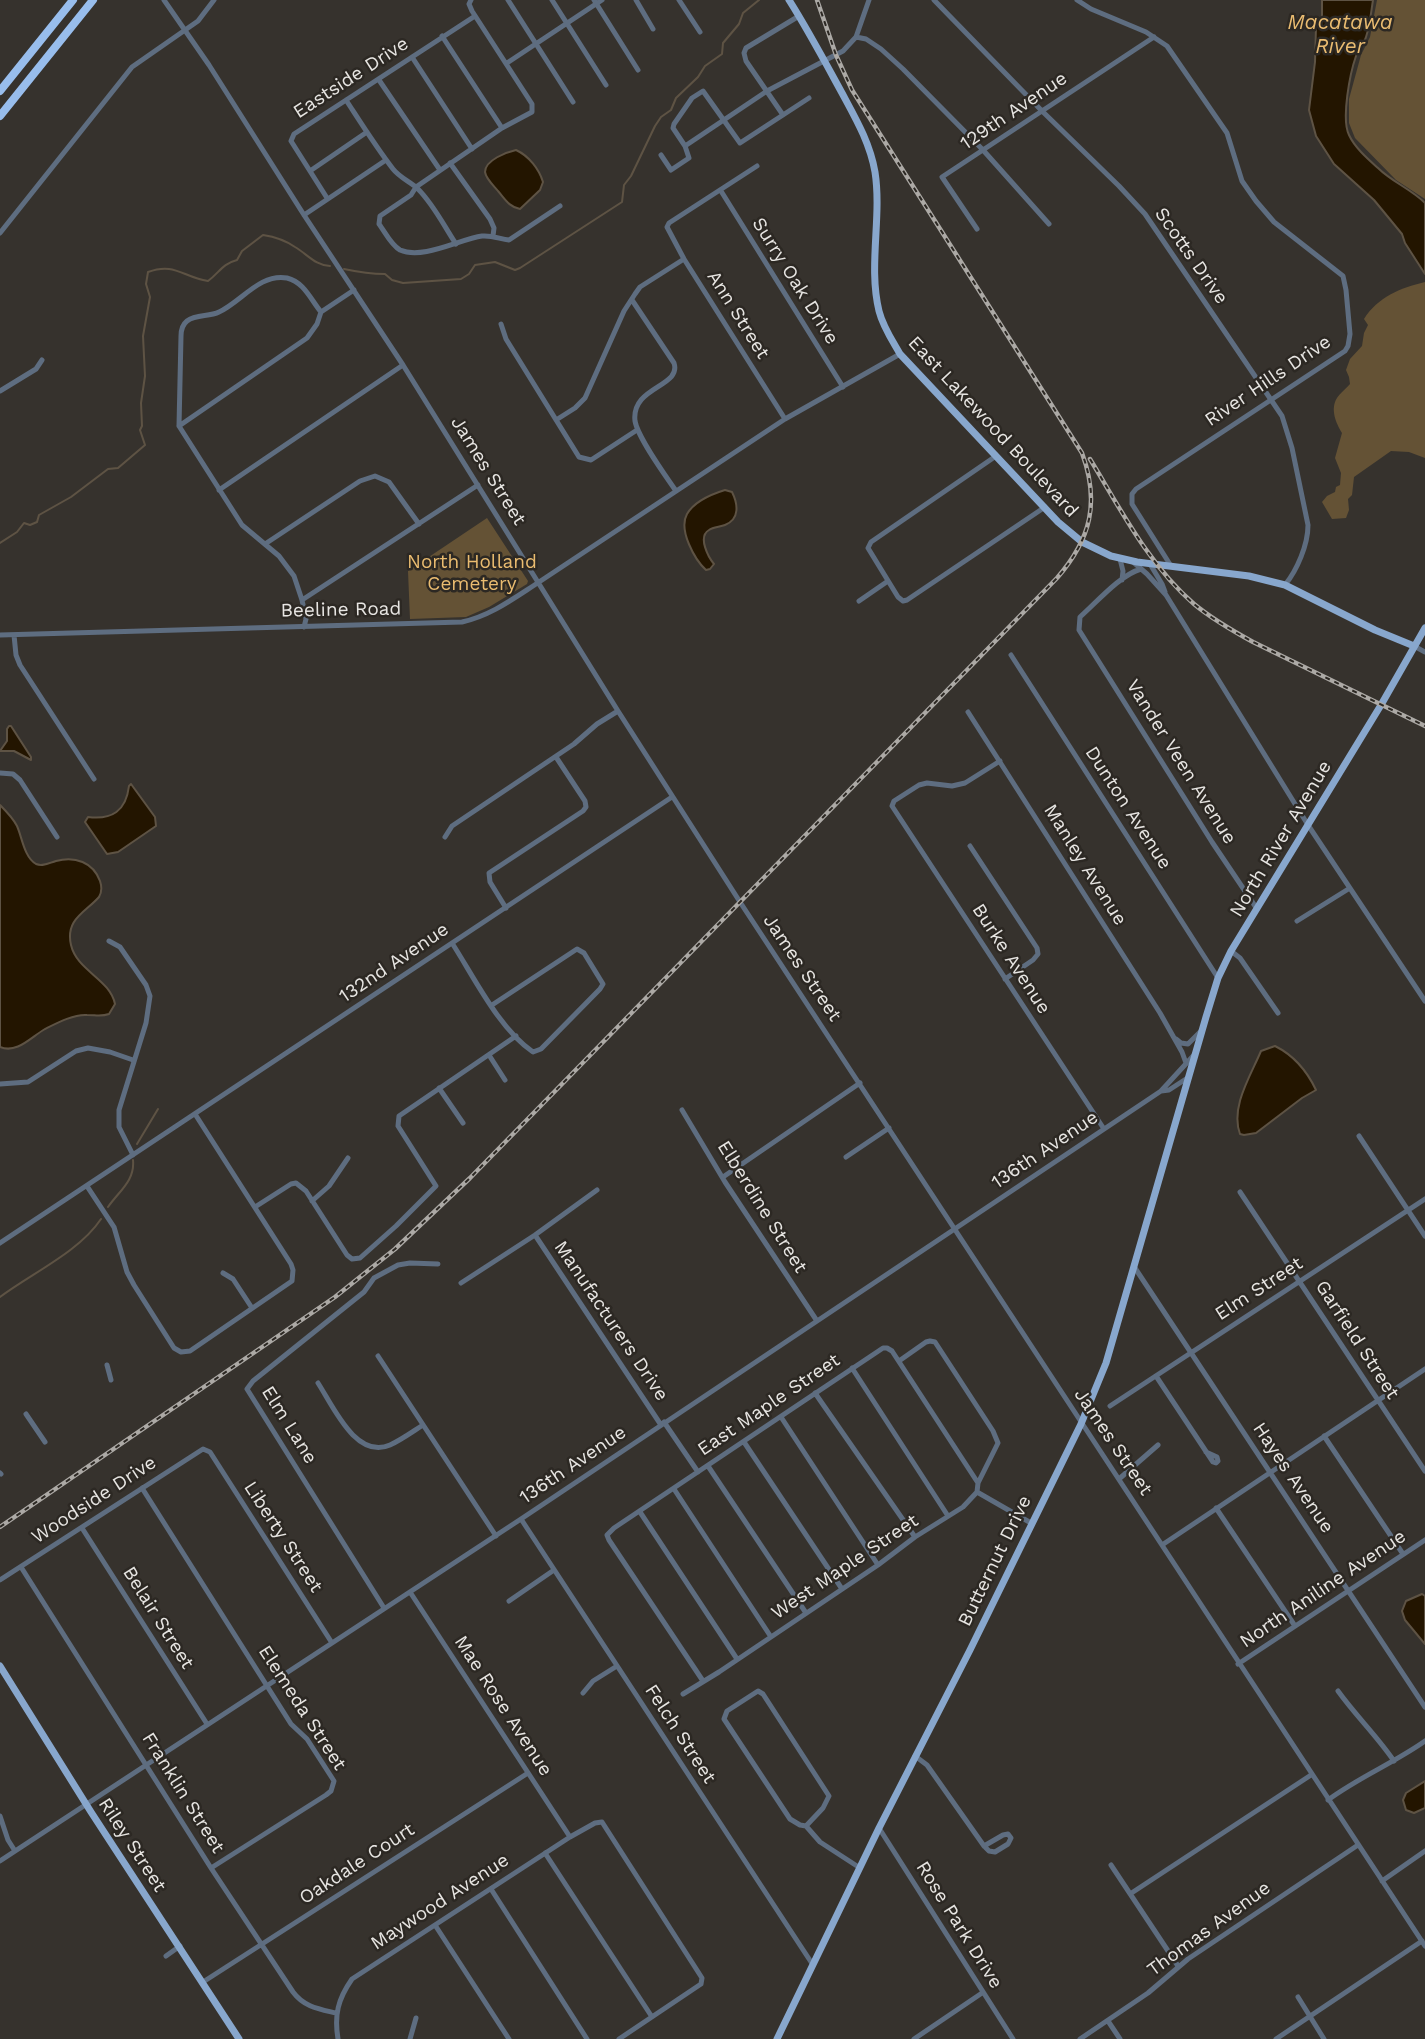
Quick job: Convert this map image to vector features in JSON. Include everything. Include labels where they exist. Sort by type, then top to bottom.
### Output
[{"type":"highway","points":[[0,91],[73,0]]},
{"type":"highway","points":[[0,116],[93,0]]},
{"type":"highway","points":[[42,38],[44,47],[51,53]]},
{"type":"main road","name":"East Lakewood Boulevard","points":[[789,0],[825,60],[865,138],[873,161],[877,188],[876,288],[878,309],[886,331],[900,354],[1058,522],[1101,552],[1137,564],[1249,576],[1285,585],[1375,630],[1414,646]]},
{"type":"main road","name":"North River Avenue","points":[[1189,1077],[1218,978],[1231,951],[1425,628]]},
{"type":"main road","name":"Butternut Drive","points":[[778,2039],[879,1828],[1081,1424],[1106,1363],[1189,1077]]},
{"type":"main road","name":"Riley Street","points":[[0,1666],[239,2039]]},
{"type":"street","name":"James Street","points":[[164,0],[403,365],[672,797],[1423,1944]]},
{"type":"street","points":[[0,233],[132,67],[201,19],[214,0]]},
{"type":"street","points":[[471,0],[469,4],[475,16],[508,63],[512,74],[532,104],[532,112],[502,128],[416,187],[411,195],[380,216],[379,224],[400,250],[428,251],[473,238],[514,238],[560,206]]},
{"type":"street","points":[[508,0],[573,102]]},
{"type":"street","points":[[552,0],[606,85]]},
{"type":"street","points":[[508,63],[595,2],[603,0]]},
{"type":"street","points":[[636,0],[653,29]]},
{"type":"street","points":[[679,0],[700,32]]},
{"type":"street","points":[[685,146],[767,91],[843,51],[856,37],[869,0]]},
{"type":"street","name":"Scotts Drive","points":[[934,0],[1145,214],[1282,416],[1307,520],[1306,542],[1285,585]]},
{"type":"street","name":"River Hills Drive","points":[[1077,0],[1154,37],[1167,47],[1224,127],[1242,181],[1256,201],[1274,222],[1343,276],[1347,299],[1350,334],[1345,351],[1132,494],[1132,504],[1171,566]]},
{"type":"street","points":[[595,2],[638,70]]},
{"type":"street","name":"Eastside Drive","points":[[327,198],[291,138],[294,134],[475,16]]},
{"type":"street","points":[[783,115],[744,58],[744,53],[746,48],[800,16]]},
{"type":"street","points":[[442,36],[502,128]]},
{"type":"street","points":[[856,37],[866,39],[881,48],[983,150],[1049,224]]},
{"type":"street","name":"129th Avenue","points":[[977,229],[942,177],[1154,37]]},
{"type":"street","points":[[412,57],[472,149]]},
{"type":"street","points":[[379,80],[440,170]]},
{"type":"street","points":[[662,155],[671,170],[690,158],[673,128],[692,98],[703,91],[740,143],[808,98]]},
{"type":"street","points":[[346,100],[386,160],[401,177],[416,187],[438,213],[456,244]]},
{"type":"street","points":[[310,171],[367,132]]},
{"type":"street","points":[[304,215],[386,160]]},
{"type":"street","points":[[450,163],[490,219],[494,228],[493,236]]},
{"type":"street","points":[[721,191],[757,166]]},
{"type":"street","name":"Ann Street","points":[[721,191],[668,223],[667,227],[684,259],[785,419]]},
{"type":"street","name":"Surry Oak Drive","points":[[721,191],[843,387]]},
{"type":"street","points":[[556,420],[585,398],[624,311],[640,287],[684,259]]},
{"type":"street","points":[[304,627],[306,619],[298,585],[288,567],[242,525],[179,426],[181,330],[189,319],[219,312],[262,282],[278,277],[301,285],[321,313]]},
{"type":"street","points":[[179,426],[307,338],[321,313],[354,290]]},
{"type":"street","points":[[632,300],[676,369],[673,375],[640,399],[635,418],[637,430],[676,491]]},
{"type":"street","points":[[500,324],[506,339],[579,457],[591,460],[637,430]]},
{"type":"street","name":"Beeline Road","points":[[0,635],[472,620],[494,611],[785,419],[900,354]]},
{"type":"street","points":[[0,391],[36,369],[42,360]]},
{"type":"street","points":[[219,490],[403,365]]},
{"type":"street","points":[[996,456],[870,542],[868,548],[903,601],[1045,507]]},
{"type":"street","points":[[265,544],[360,481],[375,475],[389,482],[419,524]]},
{"type":"street","points":[[302,600],[478,485]]},
{"type":"street","points":[[1120,559],[1122,580]]},
{"type":"street","points":[[1122,580],[1134,571],[1137,564],[1166,595],[1308,825],[1425,1001]]},
{"type":"street","points":[[1150,564],[1166,595]]},
{"type":"street","name":"Vander Veen Avenue","points":[[1122,580],[1080,617],[1079,630],[1257,909]]},
{"type":"street","points":[[859,601],[888,581]]},
{"type":"street","points":[[14,635],[20,665],[94,779]]},
{"type":"street","points":[[1414,646],[1425,652]]},
{"type":"street","name":"Dunton Avenue","points":[[1011,655],[1218,978]]},
{"type":"street","points":[[445,837],[452,825],[556,757],[618,711]]},
{"type":"street","name":"Manley Avenue","points":[[968,712],[1174,1036],[1186,1063]]},
{"type":"street","points":[[506,908],[490,882],[489,873],[586,807],[585,801],[556,757]]},
{"type":"street","name":"Burke Avenue","points":[[1000,761],[965,783],[951,786],[927,783],[919,785],[892,806],[1104,1129]]},
{"type":"street","points":[[0,773],[13,774],[20,780],[57,837]]},
{"type":"street","name":"132nd Avenue","points":[[0,1243],[672,797]]},
{"type":"street","points":[[971,846],[1037,948],[1038,954],[1033,960],[1004,979]]},
{"type":"street","points":[[1297,921],[1350,887]]},
{"type":"street","points":[[109,941],[120,947],[146,985],[149,996],[146,1023],[119,1110],[119,1127],[133,1155]]},
{"type":"street","points":[[452,943],[492,1005],[503,1021],[529,1050],[537,1052],[603,984],[580,950],[572,952],[492,1005]]},
{"type":"street","points":[[1231,951],[1240,958],[1278,1013]]},
{"type":"street","points":[[1174,1036],[1181,1043],[1188,1044],[1203,1029]]},
{"type":"street","points":[[255,1207],[296,1182],[302,1185],[347,1255],[360,1258],[436,1186],[398,1126],[398,1119],[403,1112],[516,1036]]},
{"type":"street","points":[[0,1084],[28,1082],[76,1052],[88,1048],[133,1060]]},
{"type":"street","name":"136th Avenue","points":[[0,1861],[496,1536],[1161,1091],[1196,1054]]},
{"type":"street","points":[[489,1055],[505,1080]]},
{"type":"street","name":"136th Avenue","points":[[1161,1091],[1169,1090],[1189,1077]]},
{"type":"street","points":[[723,1177],[860,1083]]},
{"type":"street","points":[[439,1088],[463,1123]]},
{"type":"street","name":"Elberdine Street","points":[[682,1110],[817,1321]]},
{"type":"street","points":[[87,1186],[114,1227],[127,1272],[134,1285],[171,1344],[181,1352],[190,1351],[292,1280],[293,1270],[195,1114]]},
{"type":"street","points":[[846,1157],[889,1128]]},
{"type":"street","points":[[1359,1136],[1425,1236]]},
{"type":"street","points":[[312,1201],[329,1186],[348,1158]]},
{"type":"street","points":[[461,1283],[535,1235],[597,1190]]},
{"type":"street","name":"Garfield Street","points":[[1240,1192],[1425,1471]]},
{"type":"street","name":"Elm Street","points":[[1110,1406],[1425,1199]]},
{"type":"street","name":"Manufacturers Drive","points":[[535,1235],[698,1472]]},
{"type":"street","name":"Elm Lane","points":[[384,1608],[247,1389],[253,1381],[364,1292],[374,1278],[398,1265],[438,1264]]},
{"type":"street","name":"Hayes Avenue","points":[[1135,1268],[1425,1707]]},
{"type":"street","points":[[223,1273],[233,1279],[252,1308]]},
{"type":"street","points":[[978,1483],[899,1361],[930,1340],[935,1342],[943,1354],[998,1443],[978,1483],[977,1492],[1031,1523]]},
{"type":"street","name":"East Maple Street","points":[[703,1681],[607,1535],[883,1348],[892,1351],[899,1361]]},
{"type":"street","points":[[378,1356],[496,1536]]},
{"type":"street","points":[[107,1365],[111,1380]]},
{"type":"street","points":[[852,1368],[948,1516]]},
{"type":"street","points":[[1162,1545],[1425,1369]]},
{"type":"street","points":[[1156,1376],[1206,1452]]},
{"type":"street","points":[[318,1383],[350,1433],[365,1445],[379,1448],[390,1445],[423,1425]]},
{"type":"street","points":[[816,1393],[915,1537]]},
{"type":"street","points":[[26,1414],[45,1442]]},
{"type":"street","points":[[780,1417],[878,1565]]},
{"type":"street","points":[[1324,1436],[1402,1554]]},
{"type":"street","points":[[744,1442],[842,1589]]},
{"type":"street","points":[[1119,1479],[1157,1444]]},
{"type":"street","name":"Woodside Drive","points":[[0,1580],[205,1449]]},
{"type":"street","name":"Liberty Street","points":[[205,1449],[210,1452],[332,1643]]},
{"type":"street","points":[[708,1466],[806,1613]]},
{"type":"street","name":"Elemeda Street","points":[[142,1488],[291,1724],[307,1739],[334,1781],[333,1787],[326,1795],[211,1868]]},
{"type":"street","points":[[674,1489],[771,1637]]},
{"type":"street","name":"West Maple Street","points":[[683,1694],[963,1507],[977,1492]]},
{"type":"street","points":[[1216,1508],[1295,1626]]},
{"type":"street","points":[[640,1512],[737,1659]]},
{"type":"street","name":"Felch Street","points":[[521,1519],[813,1965]]},
{"type":"street","name":"Belair Street","points":[[82,1528],[207,1724]]},
{"type":"street","name":"North Aniline Avenue","points":[[1238,1664],[1425,1540]]},
{"type":"street","name":"Franklin Street","points":[[22,1567],[211,1868],[298,1999],[309,2006],[336,2013]]},
{"type":"street","points":[[509,1601],[554,1570]]},
{"type":"street","name":"Mae Rose Avenue","points":[[410,1592],[570,1837]]},
{"type":"street","points":[[583,1693],[593,1681],[617,1666]]},
{"type":"street","points":[[806,1826],[824,1808],[829,1797],[758,1690],[727,1711],[724,1719],[790,1819],[806,1826],[820,1842],[860,1868]]},
{"type":"street","points":[[1338,1691],[1359,1720],[1377,1736],[1394,1761]]},
{"type":"street","points":[[1328,1800],[1424,1742]]},
{"type":"street","points":[[915,1756],[928,1765],[984,1846],[989,1851],[995,1852],[1008,1844],[1011,1838],[1008,1834],[1003,1835],[984,1846]]},
{"type":"street","name":"Oakdale Court","points":[[203,1982],[528,1773]]},
{"type":"street","points":[[1130,1895],[1311,1775]]},
{"type":"street","points":[[0,1816],[15,1851]]},
{"type":"street","name":"Maywood Avenue","points":[[338,2039],[336,2013],[342,1994],[352,1979],[570,1837],[601,1822],[702,1978],[701,1984],[652,2017]]},
{"type":"street","name":"Rose Park Drive","points":[[879,1828],[1013,2039]]},
{"type":"street","name":"Thomas Avenue","points":[[1080,2039],[1148,1993],[1178,1966],[1358,1845]]},
{"type":"street","points":[[1382,1881],[1425,1852]]},
{"type":"street","points":[[545,1853],[652,2017],[619,2039]]},
{"type":"street","points":[[1111,1865],[1178,1966]]},
{"type":"street","points":[[491,1889],[587,2039]]},
{"type":"street","points":[[435,1925],[509,2039]]},
{"type":"street","points":[[1276,2039],[1423,1944]]},
{"type":"street","points":[[166,1956],[180,1946]]},
{"type":"street","points":[[914,2039],[982,1993]]},
{"type":"street","points":[[1298,1997],[1324,2039]]},
{"type":"street","points":[[410,2039],[415,2018]]},
{"type":"street","points":[[1108,2021],[1120,2039]]},
{"type":"green space","points":[[1377,0],[1425,0],[1425,199],[1396,180],[1355,138],[1349,123],[1349,99],[1361,55],[1370,37]]},
{"type":"green space","points":[[1425,282],[1425,458],[1409,452],[1391,451],[1354,477],[1346,518],[1332,519],[1322,502],[1340,485],[1341,473],[1335,458],[1342,433],[1334,407],[1338,396],[1350,384],[1346,370],[1350,359],[1362,346],[1368,325],[1364,319],[1376,305],[1390,295]]},
{"type":"green space","name":"North Holland Cemetery","points":[[487,518],[528,581],[527,584],[489,607],[466,617],[410,619],[408,571]]},
{"type":"water","name":"Macatawa River","points":[[1322,0],[1373,0],[1365,40],[1357,53],[1351,73],[1346,107],[1347,128],[1352,140],[1366,157],[1383,173],[1425,203],[1425,274],[1402,234],[1374,200],[1334,164],[1316,136],[1309,110],[1316,27],[1322,20]]},
{"type":"water","points":[[516,150],[533,163],[543,182],[540,190],[520,209],[507,202],[488,180],[485,172],[492,160]]},
{"type":"water","points":[[725,490],[732,492],[734,497],[735,515],[730,522],[706,533],[705,547],[714,564],[706,570],[689,544],[685,521],[687,514],[699,502]]},
{"type":"water","points":[[9,726],[31,760],[14,751],[0,751],[7,741]]},
{"type":"water","points":[[131,784],[155,817],[156,826],[118,852],[107,854],[85,822],[88,817],[104,817],[121,808]]},
{"type":"water","points":[[0,805],[15,823],[26,852],[36,864],[44,865],[70,859],[88,865],[97,874],[101,893],[74,922],[70,936],[71,945],[80,962],[107,988],[115,1004],[109,1014],[71,1017],[45,1029],[24,1044],[6,1049],[0,1047]]},
{"type":"water","points":[[1275,1046],[1299,1064],[1316,1090],[1256,1133],[1240,1134],[1238,1113],[1243,1091],[1261,1051]]},
{"type":"water","points":[[1422,1594],[1425,1596],[1425,1644],[1405,1620],[1402,1611],[1406,1601]]},
{"type":"water","points":[[1425,1781],[1425,1808],[1414,1813],[1406,1810],[1403,1800],[1406,1793]]},
{"type":"waterway","points":[[344,269],[385,274],[392,280],[403,283],[461,279],[469,274],[475,265],[495,262],[515,270],[622,202],[624,185],[661,117],[671,110],[676,98],[698,77],[705,66],[722,54],[723,43],[739,24],[743,13],[759,0]]},
{"type":"waterway","points":[[0,543],[17,532],[24,523],[30,525],[37,522],[39,515],[71,497],[108,469],[118,468],[145,445],[140,430],[145,376],[143,336],[150,297],[146,284],[148,272],[172,269],[208,281],[224,266],[237,260],[242,251],[263,235],[284,241],[316,262],[330,266]]},
{"type":"waterway","points":[[137,1144],[158,1109]]},
{"type":"waterway","points":[[108,1207],[129,1180],[133,1160]]},
{"type":"waterway","points":[[0,1297],[68,1252],[92,1231],[101,1219]]},
{"type":"railway","points":[[0,1527],[335,1297],[395,1249],[470,1178],[1057,578],[1078,549],[1085,534],[1091,504],[1082,453],[852,90],[836,55],[817,0]]},
{"type":"railway","points":[[1090,459],[1149,554],[1194,604],[1253,642],[1425,726]]}]
